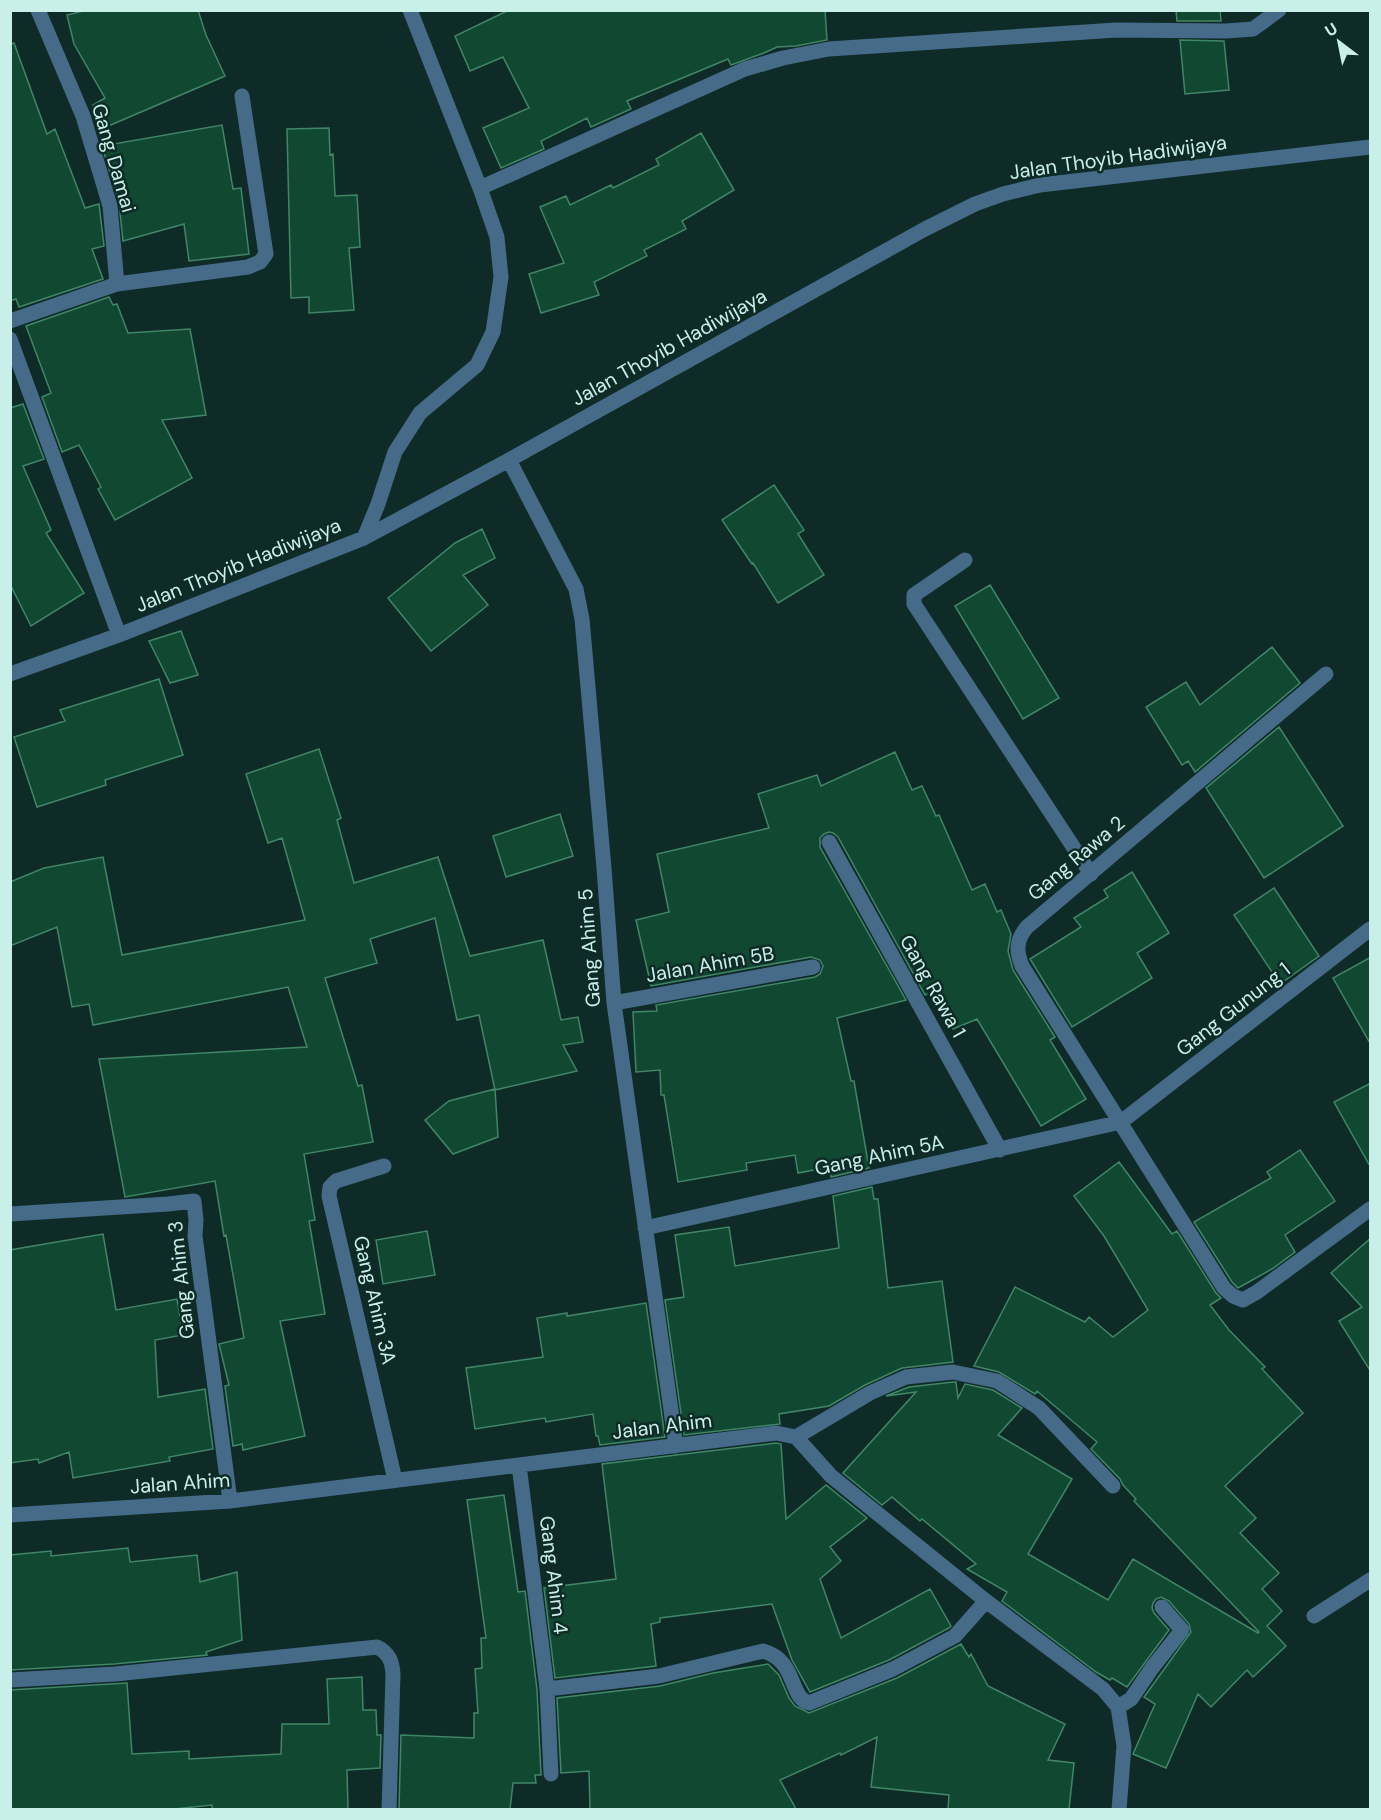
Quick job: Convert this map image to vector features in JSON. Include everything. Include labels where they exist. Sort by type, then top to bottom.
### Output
[{"type":"street","name":"Gang Damai","points":[[38,10],[83,116],[110,206],[117,284]]},
{"type":"street","points":[[480,188],[745,69],[783,58],[829,49],[1116,30],[1226,31],[1253,29],[1279,10]]},
{"type":"street","points":[[364,538],[395,452],[420,413],[477,365],[492,332],[501,277],[497,237],[415,12]]},
{"type":"street","points":[[10,321],[117,284],[248,267],[260,262],[266,254],[242,96]]},
{"type":"street","name":"Jalan Thoyib Hadiwijaya","points":[[10,674],[119,635],[364,538],[925,229],[975,204],[1040,185],[1371,147]]},
{"type":"street","points":[[10,339],[119,635]]},
{"type":"street","name":"Gang Ahim 5","points":[[509,460],[576,590],[582,619],[614,1003],[676,1446]]},
{"type":"street","points":[[966,560],[914,595],[914,604],[1091,874]]},
{"type":"street","name":"Gang Rawa 2","points":[[1326,674],[1027,927],[1017,944],[1018,957],[1224,1288],[1233,1296],[1243,1300],[1257,1292],[1371,1209]]},
{"type":"street","name":"Gang Rawa 1","points":[[829,842],[1000,1150]]},
{"type":"street","name":"Gang Gunung 1","points":[[1122,1122],[1371,929]]},
{"type":"street","name":"Jalan Ahim 5B","points":[[614,1003],[813,967]]},
{"type":"street","name":"Gang Ahim 5A","points":[[645,1228],[1122,1122]]},
{"type":"street","name":"Gang Ahim 3A","points":[[384,1166],[336,1181],[330,1187],[329,1196],[395,1480]]},
{"type":"street","name":"Gang Ahim 3","points":[[10,1214],[194,1201],[195,1236],[230,1501]]},
{"type":"street","points":[[1113,1486],[1040,1408],[997,1381],[953,1372],[906,1377],[870,1393],[796,1437],[831,1476],[986,1601],[1102,1689],[1118,1707],[1124,1746],[1119,1809]]},
{"type":"street","name":"Jalan Ahim","points":[[10,1515],[230,1501],[776,1433],[796,1437]]},
{"type":"street","name":"Gang Ahim 4","points":[[519,1465],[547,1689],[551,1774]]},
{"type":"street","points":[[1314,1616],[1371,1580]]},
{"type":"street","points":[[547,1689],[659,1676],[764,1651],[782,1661],[800,1699],[809,1703],[893,1670],[955,1636],[986,1601]]},
{"type":"street","points":[[1118,1707],[1131,1699],[1182,1630],[1162,1607]]},
{"type":"street","points":[[10,1680],[116,1674],[377,1647],[389,1656],[393,1674],[389,1809]]},
{"type":"building","points":[[87,10],[198,10],[206,35],[225,76],[106,127],[93,105],[105,98],[74,44],[67,15]]},
{"type":"building","points":[[509,10],[825,10],[827,40],[777,47],[731,65],[728,59],[627,101],[631,109],[591,127],[587,118],[541,141],[544,149],[501,168],[483,128],[529,108],[503,57],[470,71],[455,36]]},
{"type":"building","points":[[1176,10],[1220,10],[1221,21],[1177,21]]},
{"type":"building","points":[[1180,40],[1224,41],[1229,90],[1185,94]]},
{"type":"building","points":[[14,43],[47,134],[55,129],[85,208],[99,204],[104,246],[92,249],[103,279],[19,307],[16,299],[10,301],[10,44]]},
{"type":"building","points":[[222,125],[233,189],[241,188],[249,254],[189,261],[184,224],[123,241],[119,203],[102,146]]},
{"type":"building","points":[[329,128],[335,196],[357,195],[360,247],[349,248],[354,310],[309,313],[309,297],[291,298],[287,129]]},
{"type":"building","points":[[701,133],[734,190],[682,221],[686,229],[644,250],[647,256],[594,282],[599,295],[541,313],[529,274],[564,263],[540,207],[566,196],[570,205],[611,185],[613,188],[659,165],[656,159]]},
{"type":"building","points":[[109,297],[113,305],[117,304],[128,333],[190,329],[206,415],[162,420],[192,478],[115,520],[98,489],[101,487],[79,445],[62,452],[42,397],[51,393],[26,326]]},
{"type":"building","points":[[23,404],[44,459],[23,466],[51,530],[46,533],[84,593],[31,626],[10,584],[10,408]]},
{"type":"building","points":[[774,485],[804,530],[798,534],[824,575],[778,603],[722,520]]},
{"type":"building","points":[[482,529],[495,558],[463,575],[488,605],[431,651],[388,598],[455,543]]},
{"type":"building","points":[[990,585],[1059,698],[1023,719],[955,606]]},
{"type":"building","points":[[181,631],[198,675],[170,683],[149,641]]},
{"type":"building","points":[[1272,647],[1300,683],[1195,772],[1188,761],[1182,765],[1146,707],[1186,682],[1200,705]]},
{"type":"building","points":[[159,679],[183,755],[105,780],[106,785],[37,807],[14,737],[65,721],[60,710]]},
{"type":"building","points":[[1279,727],[1343,826],[1264,878],[1206,788]]},
{"type":"building","points":[[319,749],[341,818],[337,820],[354,883],[438,857],[470,956],[543,940],[561,1020],[578,1017],[583,1042],[563,1045],[577,1071],[495,1090],[479,1015],[457,1020],[435,918],[370,939],[377,963],[325,978],[358,1086],[362,1085],[373,1142],[304,1154],[315,1220],[309,1221],[325,1314],[280,1321],[305,1436],[243,1450],[242,1444],[233,1446],[225,1386],[229,1385],[219,1344],[244,1338],[215,1181],[125,1197],[99,1059],[307,1047],[288,987],[93,1025],[89,1004],[72,1007],[57,927],[10,946],[10,882],[44,868],[103,857],[122,955],[305,920],[282,838],[268,843],[246,774]]},
{"type":"building","points":[[895,752],[912,790],[922,786],[936,816],[939,815],[972,890],[985,884],[997,912],[1001,910],[1011,934],[1008,951],[1013,970],[1055,1037],[1050,1040],[1086,1099],[1041,1126],[977,1019],[953,1029],[937,992],[925,995],[838,837],[829,832],[820,838],[820,847],[906,1000],[837,1018],[851,1081],[854,1081],[869,1168],[831,1177],[830,1167],[798,1173],[795,1155],[746,1163],[747,1170],[678,1182],[664,1095],[661,1095],[660,1070],[636,1072],[633,1012],[657,1011],[656,1005],[815,977],[820,974],[823,966],[820,960],[811,957],[651,986],[636,920],[669,912],[657,854],[769,828],[758,794],[817,775],[821,786]]},
{"type":"building","points":[[560,814],[573,856],[506,877],[493,836]]},
{"type":"building","points":[[1132,872],[1169,933],[1137,953],[1152,978],[1072,1027],[1030,959],[1081,927],[1074,918],[1108,897],[1104,890]]},
{"type":"building","points":[[1274,888],[1319,956],[1280,984],[1234,915]]},
{"type":"building","points":[[1371,957],[1371,1045],[1333,978]]},
{"type":"building","points":[[1371,1083],[1371,1168],[1334,1102]]},
{"type":"building","points":[[495,1089],[498,1137],[453,1154],[425,1120],[449,1101]]},
{"type":"building","points":[[1300,1150],[1335,1201],[1285,1235],[1295,1252],[1272,1269],[1238,1288],[1194,1222],[1271,1178],[1267,1172]]},
{"type":"building","points":[[1119,1162],[1172,1234],[1177,1231],[1221,1298],[1210,1305],[1229,1330],[1265,1367],[1262,1369],[1303,1413],[1225,1486],[1256,1518],[1240,1533],[1279,1573],[1262,1589],[1282,1611],[1267,1626],[1286,1646],[1253,1677],[1247,1670],[1211,1707],[1198,1694],[1166,1768],[1133,1754],[1155,1704],[1144,1697],[1191,1632],[1189,1624],[1169,1601],[1161,1597],[1153,1603],[1154,1613],[1169,1630],[1127,1687],[1096,1672],[1002,1601],[1007,1592],[967,1569],[976,1564],[922,1519],[920,1521],[892,1497],[882,1505],[843,1473],[916,1392],[886,1396],[909,1387],[953,1382],[956,1382],[958,1398],[965,1384],[993,1390],[1022,1408],[998,1435],[1072,1479],[1028,1554],[1108,1600],[1133,1559],[1259,1632],[1134,1501],[1136,1499],[1120,1479],[1091,1449],[1097,1442],[1037,1391],[1035,1394],[999,1372],[974,1366],[1015,1287],[1085,1322],[1089,1317],[1113,1337],[1148,1310],[1104,1236],[1074,1196]]},
{"type":"building","points":[[872,1187],[874,1199],[878,1199],[888,1288],[942,1281],[953,1362],[902,1368],[865,1385],[829,1406],[779,1414],[780,1424],[684,1435],[665,1300],[684,1297],[675,1235],[729,1227],[735,1266],[839,1248],[833,1196]]},
{"type":"building","points":[[427,1231],[435,1275],[383,1284],[376,1240]]},
{"type":"building","points":[[103,1234],[116,1310],[177,1299],[183,1335],[155,1340],[158,1397],[205,1389],[213,1449],[169,1457],[170,1461],[73,1478],[69,1452],[39,1463],[38,1459],[10,1463],[10,1250]]},
{"type":"building","points":[[1371,1238],[1371,1372],[1339,1321],[1362,1307],[1331,1273]]},
{"type":"building","points":[[646,1303],[665,1437],[600,1445],[598,1436],[596,1436],[593,1414],[546,1422],[545,1418],[475,1429],[466,1368],[543,1357],[537,1318],[567,1313],[567,1316]]},
{"type":"building","points":[[781,1444],[786,1519],[826,1485],[867,1518],[830,1547],[841,1561],[820,1579],[841,1638],[930,1589],[951,1626],[889,1660],[810,1692],[792,1660],[772,1604],[660,1618],[660,1622],[651,1624],[656,1666],[555,1678],[544,1588],[616,1579],[602,1464]]},
{"type":"building","points":[[504,1495],[518,1592],[525,1591],[537,1690],[541,1775],[535,1775],[536,1783],[513,1783],[510,1809],[399,1809],[401,1735],[474,1738],[474,1713],[478,1713],[475,1669],[482,1668],[481,1638],[486,1638],[467,1500]]},
{"type":"building","points":[[128,1548],[130,1562],[197,1555],[200,1582],[237,1572],[242,1640],[206,1652],[207,1655],[114,1664],[10,1670],[10,1555],[51,1551],[51,1556]]},
{"type":"building","points":[[961,1644],[969,1657],[971,1654],[988,1686],[1065,1724],[1048,1760],[1074,1763],[1069,1809],[948,1809],[949,1795],[871,1787],[877,1737],[841,1755],[840,1753],[780,1780],[796,1809],[590,1809],[589,1771],[561,1773],[557,1698],[660,1686],[713,1673],[768,1664],[779,1675],[795,1706],[809,1713],[897,1678]]},
{"type":"building","points":[[362,1677],[363,1710],[376,1710],[377,1735],[381,1735],[380,1768],[347,1770],[348,1809],[212,1809],[212,1805],[174,1809],[10,1809],[10,1690],[127,1683],[132,1754],[189,1751],[189,1759],[281,1754],[282,1724],[329,1724],[327,1679]]}]
